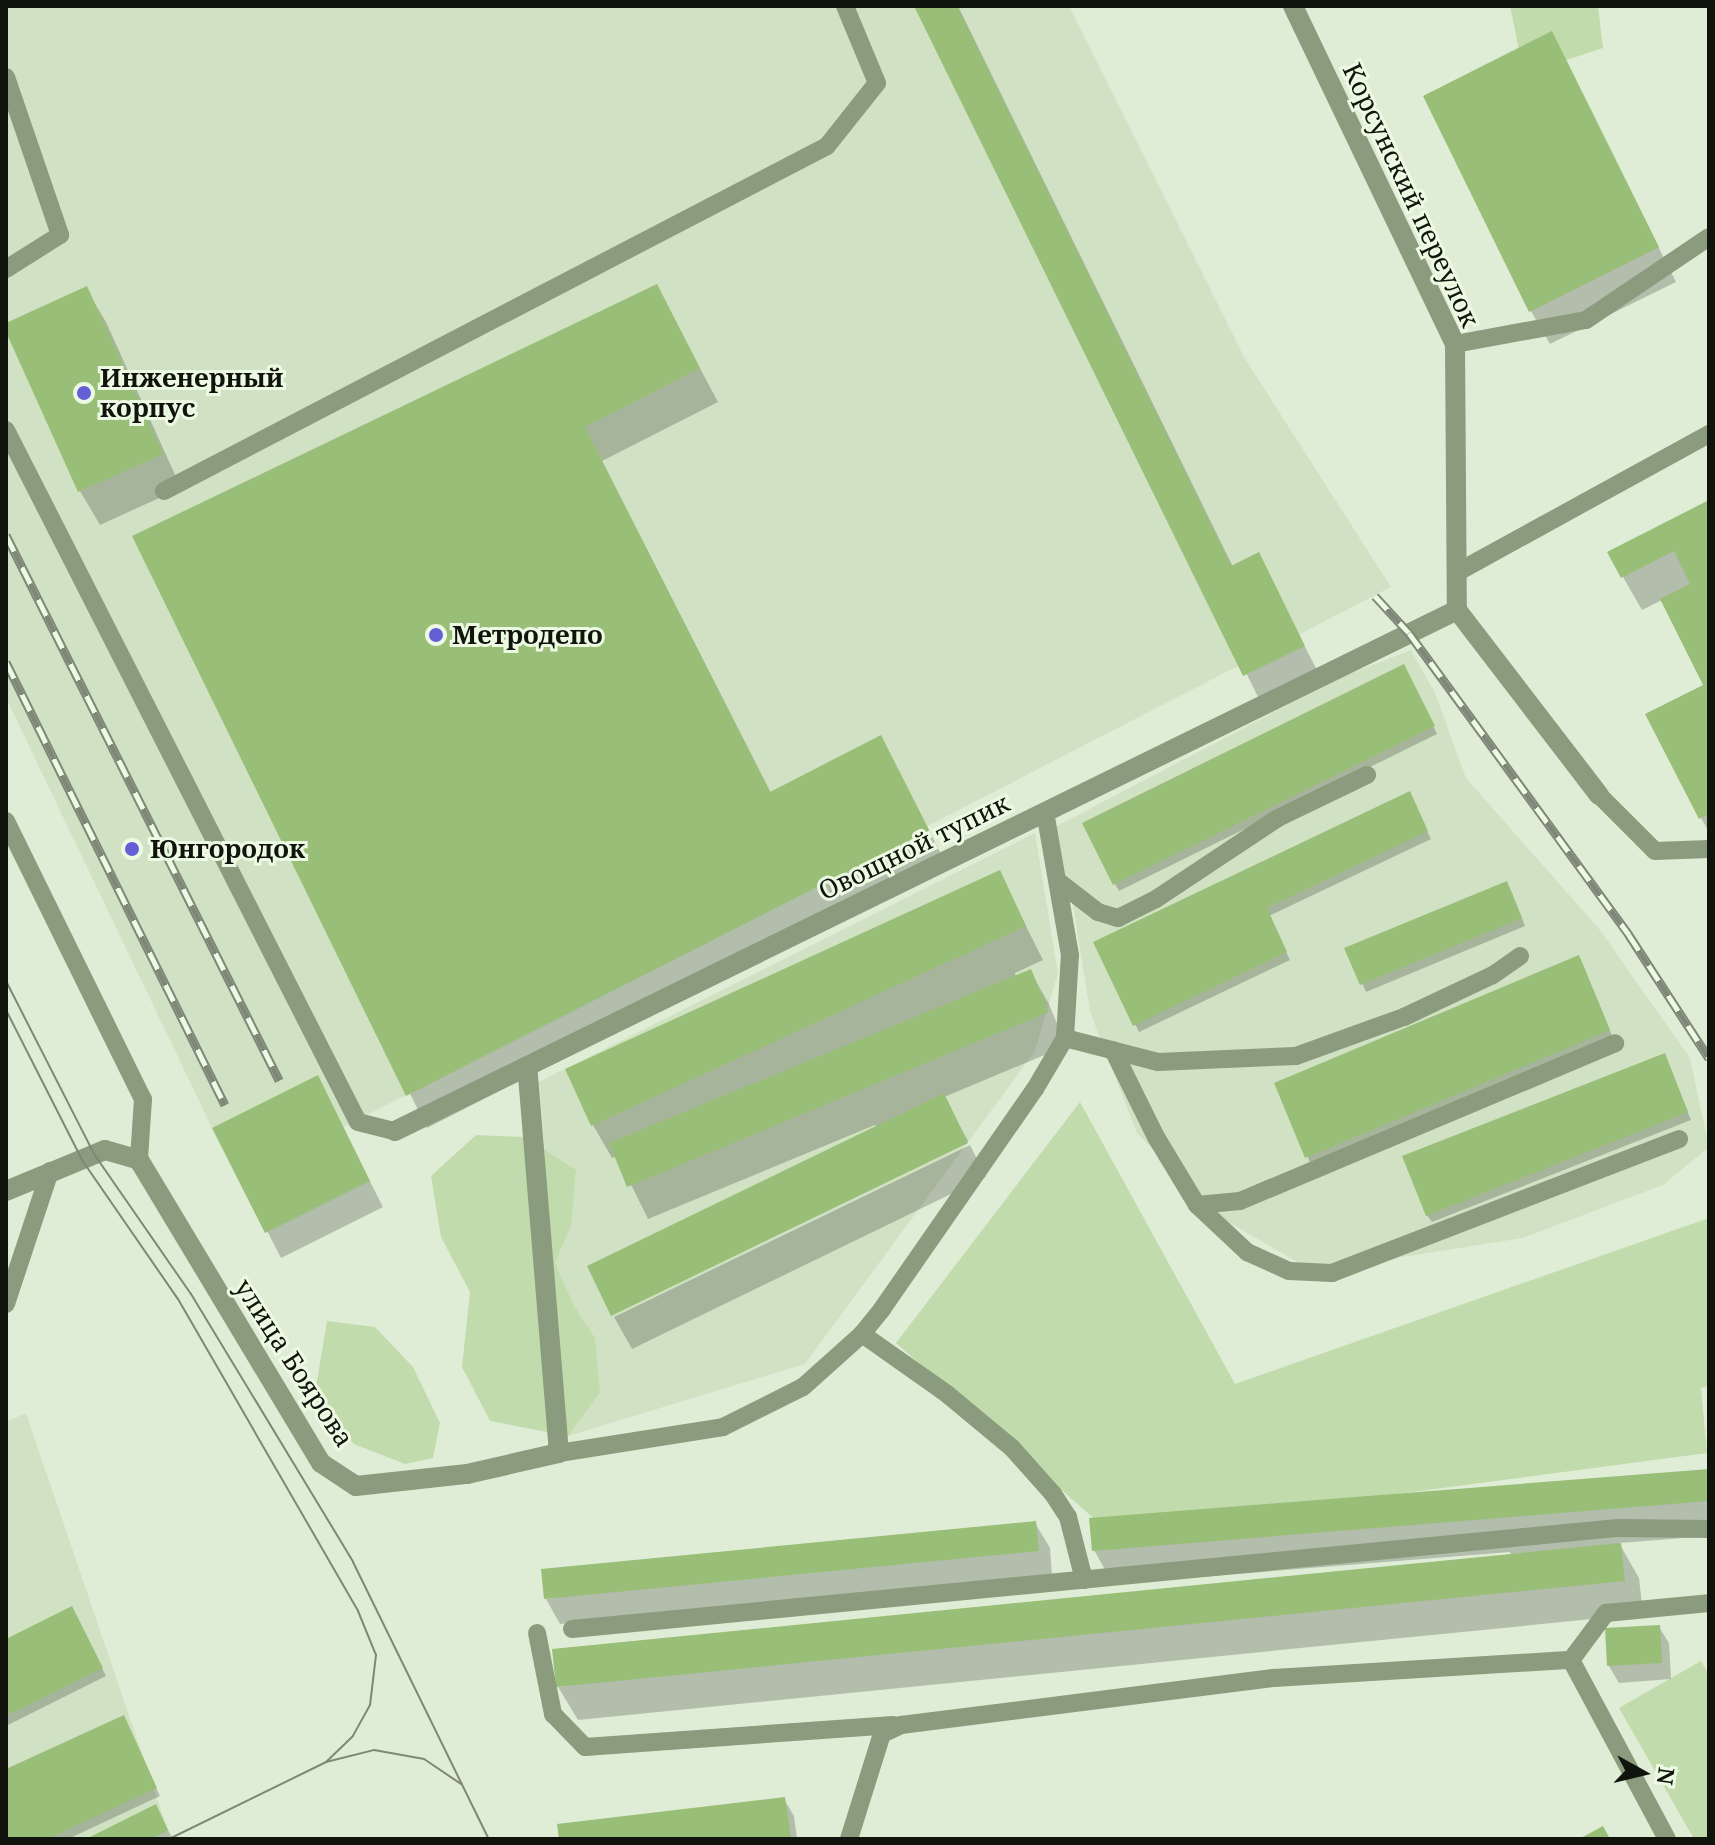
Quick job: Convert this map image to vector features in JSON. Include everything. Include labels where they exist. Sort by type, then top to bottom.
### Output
[{"type":"street","name":"Корсунский переулок","points":[[1293,6],[1455,344],[1457,610]]},
{"type":"street","name":"Овощной тупик","points":[[395,1131],[1457,610]]},
{"type":"street","points":[[1457,610],[1599,795]]},
{"type":"street","points":[[527,1066],[559,1453]]},
{"type":"street","points":[[6,1191],[105,1150],[139,1160]]},
{"type":"street","name":"улица Боярова","points":[[139,1160],[321,1463],[356,1486],[392,1485],[467,1474],[559,1453]]},
{"type":"lane","points":[[164,491],[827,146],[877,83],[845,6]]},
{"type":"lane","points":[[6,77],[60,235],[6,269]]},
{"type":"lane","points":[[1455,344],[1586,320],[1709,237]]},
{"type":"lane","points":[[6,430],[358,1122],[395,1131]]},
{"type":"lane","points":[[1456,573],[1709,434]]},
{"type":"lane","points":[[1059,882],[1098,912],[1118,918],[1156,899],[1278,818],[1367,775]]},
{"type":"lane","points":[[1599,795],[1655,851],[1709,849]]},
{"type":"lane","points":[[559,1453],[723,1427],[803,1387],[862,1334],[1035,1089],[1065,1038],[1070,955],[1045,812]]},
{"type":"lane","points":[[6,821],[143,1099],[139,1160]]},
{"type":"lane","points":[[1065,1038],[1158,1062],[1296,1056],[1404,1017],[1493,975],[1520,956]]},
{"type":"lane","points":[[1197,1205],[1240,1201],[1615,1043]]},
{"type":"lane","points":[[1113,1050],[1156,1137],[1197,1205],[1247,1252],[1289,1271],[1332,1273],[1679,1139]]},
{"type":"lane","points":[[6,1304],[50,1171]]},
{"type":"lane","points":[[862,1334],[947,1394],[1012,1448],[1053,1494],[1068,1517],[1084,1580]]},
{"type":"lane","points":[[572,1629],[1618,1528],[1709,1529]]},
{"type":"lane","points":[[537,1633],[553,1714],[585,1747],[911,1724],[1274,1678],[1571,1660],[1606,1613],[1709,1603]]},
{"type":"lane","points":[[1571,1660],[1667,1839]]},
{"type":"lane","points":[[849,1839],[882,1734],[911,1724]]},
{"type":"shaded area","points":[[6,6],[1069,6],[1244,357],[1391,587],[344,1127],[318,1075],[212,1128],[6,698]]},
{"type":"shaded area","points":[[1510,6],[1598,6],[1603,48],[1524,74]]},
{"type":"shaded area","points":[[1411,650],[1435,693],[1466,778],[1600,930],[1690,1058],[1709,1147],[1663,1185],[1523,1238],[1313,1271],[1216,1215],[1137,1133],[1090,1012],[1072,899],[1053,828],[1341,677]]},
{"type":"shaded area","points":[[1035,833],[1058,973],[1035,1051],[805,1364],[568,1436],[539,1082]]},
{"type":"shaded area","points":[[1080,1102],[1235,1384],[1709,1218],[1709,1386],[1701,1388],[1707,1453],[1109,1532],[896,1343]]},
{"type":"shaded area","points":[[476,1135],[525,1137],[576,1170],[571,1225],[555,1263],[574,1306],[595,1338],[600,1392],[568,1436],[490,1421],[462,1367],[470,1292],[441,1237],[431,1176]]},
{"type":"shaded area","points":[[327,1321],[375,1327],[413,1367],[440,1423],[433,1458],[405,1464],[354,1444],[314,1399]]},
{"type":"shaded area","points":[[26,1413],[168,1830],[151,1839],[6,1839],[6,1422]]},
{"type":"shaded area","points":[[1701,1661],[1709,1675],[1709,1839],[1694,1839],[1619,1708]]},
{"type":"building","points":[[914,6],[957,6],[1231,566],[1259,552],[1305,646],[1243,676]]},
{"type":"building","points":[[1552,31],[1659,247],[1529,312],[1423,96]]},
{"type":"building","name":"Метродепо","points":[[657,284],[700,368],[585,427],[770,792],[881,735],[929,830],[406,1096],[132,536]]},
{"type":"building","name":"Инженерный корпус","points":[[87,286],[163,454],[78,492],[6,332],[6,323]]},
{"type":"building","points":[[1709,500],[1709,814],[1699,819],[1645,714],[1703,685],[1660,599],[1690,584],[1674,551],[1621,578],[1607,552]]},
{"type":"building","points":[[1404,664],[1435,726],[1113,885],[1082,823]]},
{"type":"building","points":[[1410,791],[1428,831],[1267,908],[1287,952],[1133,1026],[1093,942]]},
{"type":"building","points":[[1000,870],[1026,926],[591,1126],[565,1069]]},
{"type":"building","points":[[1507,881],[1522,918],[1360,985],[1344,948]]},
{"type":"building","points":[[1579,955],[1610,1030],[1305,1158],[1274,1083]]},
{"type":"building","points":[[1031,969],[1049,1012],[627,1187],[609,1143]]},
{"type":"building","points":[[1665,1053],[1688,1112],[1426,1216],[1402,1156]]},
{"type":"building","points":[[318,1075],[370,1181],[265,1233],[212,1128]]},
{"type":"building","points":[[944,1093],[968,1143],[611,1316],[587,1266]]},
{"type":"building","points":[[1709,1469],[1709,1501],[1092,1551],[1089,1518]]},
{"type":"building","points":[[1036,1521],[1039,1551],[544,1599],[541,1569]]},
{"type":"building","points":[[1621,1543],[1625,1581],[556,1687],[552,1649]]},
{"type":"building","points":[[72,1606],[103,1668],[6,1716],[6,1639]]},
{"type":"building","points":[[1660,1625],[1662,1663],[1607,1666],[1605,1628]]},
{"type":"building","points":[[124,1715],[157,1788],[47,1839],[6,1839],[6,1769]]},
{"type":"building","points":[[785,1797],[791,1839],[559,1839],[557,1824]]},
{"type":"building","points":[[156,1804],[168,1830],[151,1839],[86,1839]]},
{"type":"building","points":[[1603,1826],[1610,1839],[1579,1839]]},
{"type":"tram line","points":[[6,981],[94,1154],[191,1294],[353,1562],[489,1839]]},
{"type":"tram line","points":[[6,1010],[82,1160],[178,1299],[358,1611],[376,1655],[370,1705],[353,1736],[326,1762]]},
{"type":"tram line","points":[[169,1839],[326,1762],[374,1750],[424,1759],[461,1784]]},
{"type":"railway","points":[[6,535],[279,1080]]},
{"type":"railway","points":[[1375,596],[1409,633],[1629,935],[1709,1058]]},
{"type":"railway","points":[[6,662],[225,1105]]},
{"type":"place","name":"Инженерный корпус","points":[[84,393]]},
{"type":"place","name":"Метродепо","points":[[436,635]]},
{"type":"place","name":"Юнгородок","points":[[132,849]]}]
